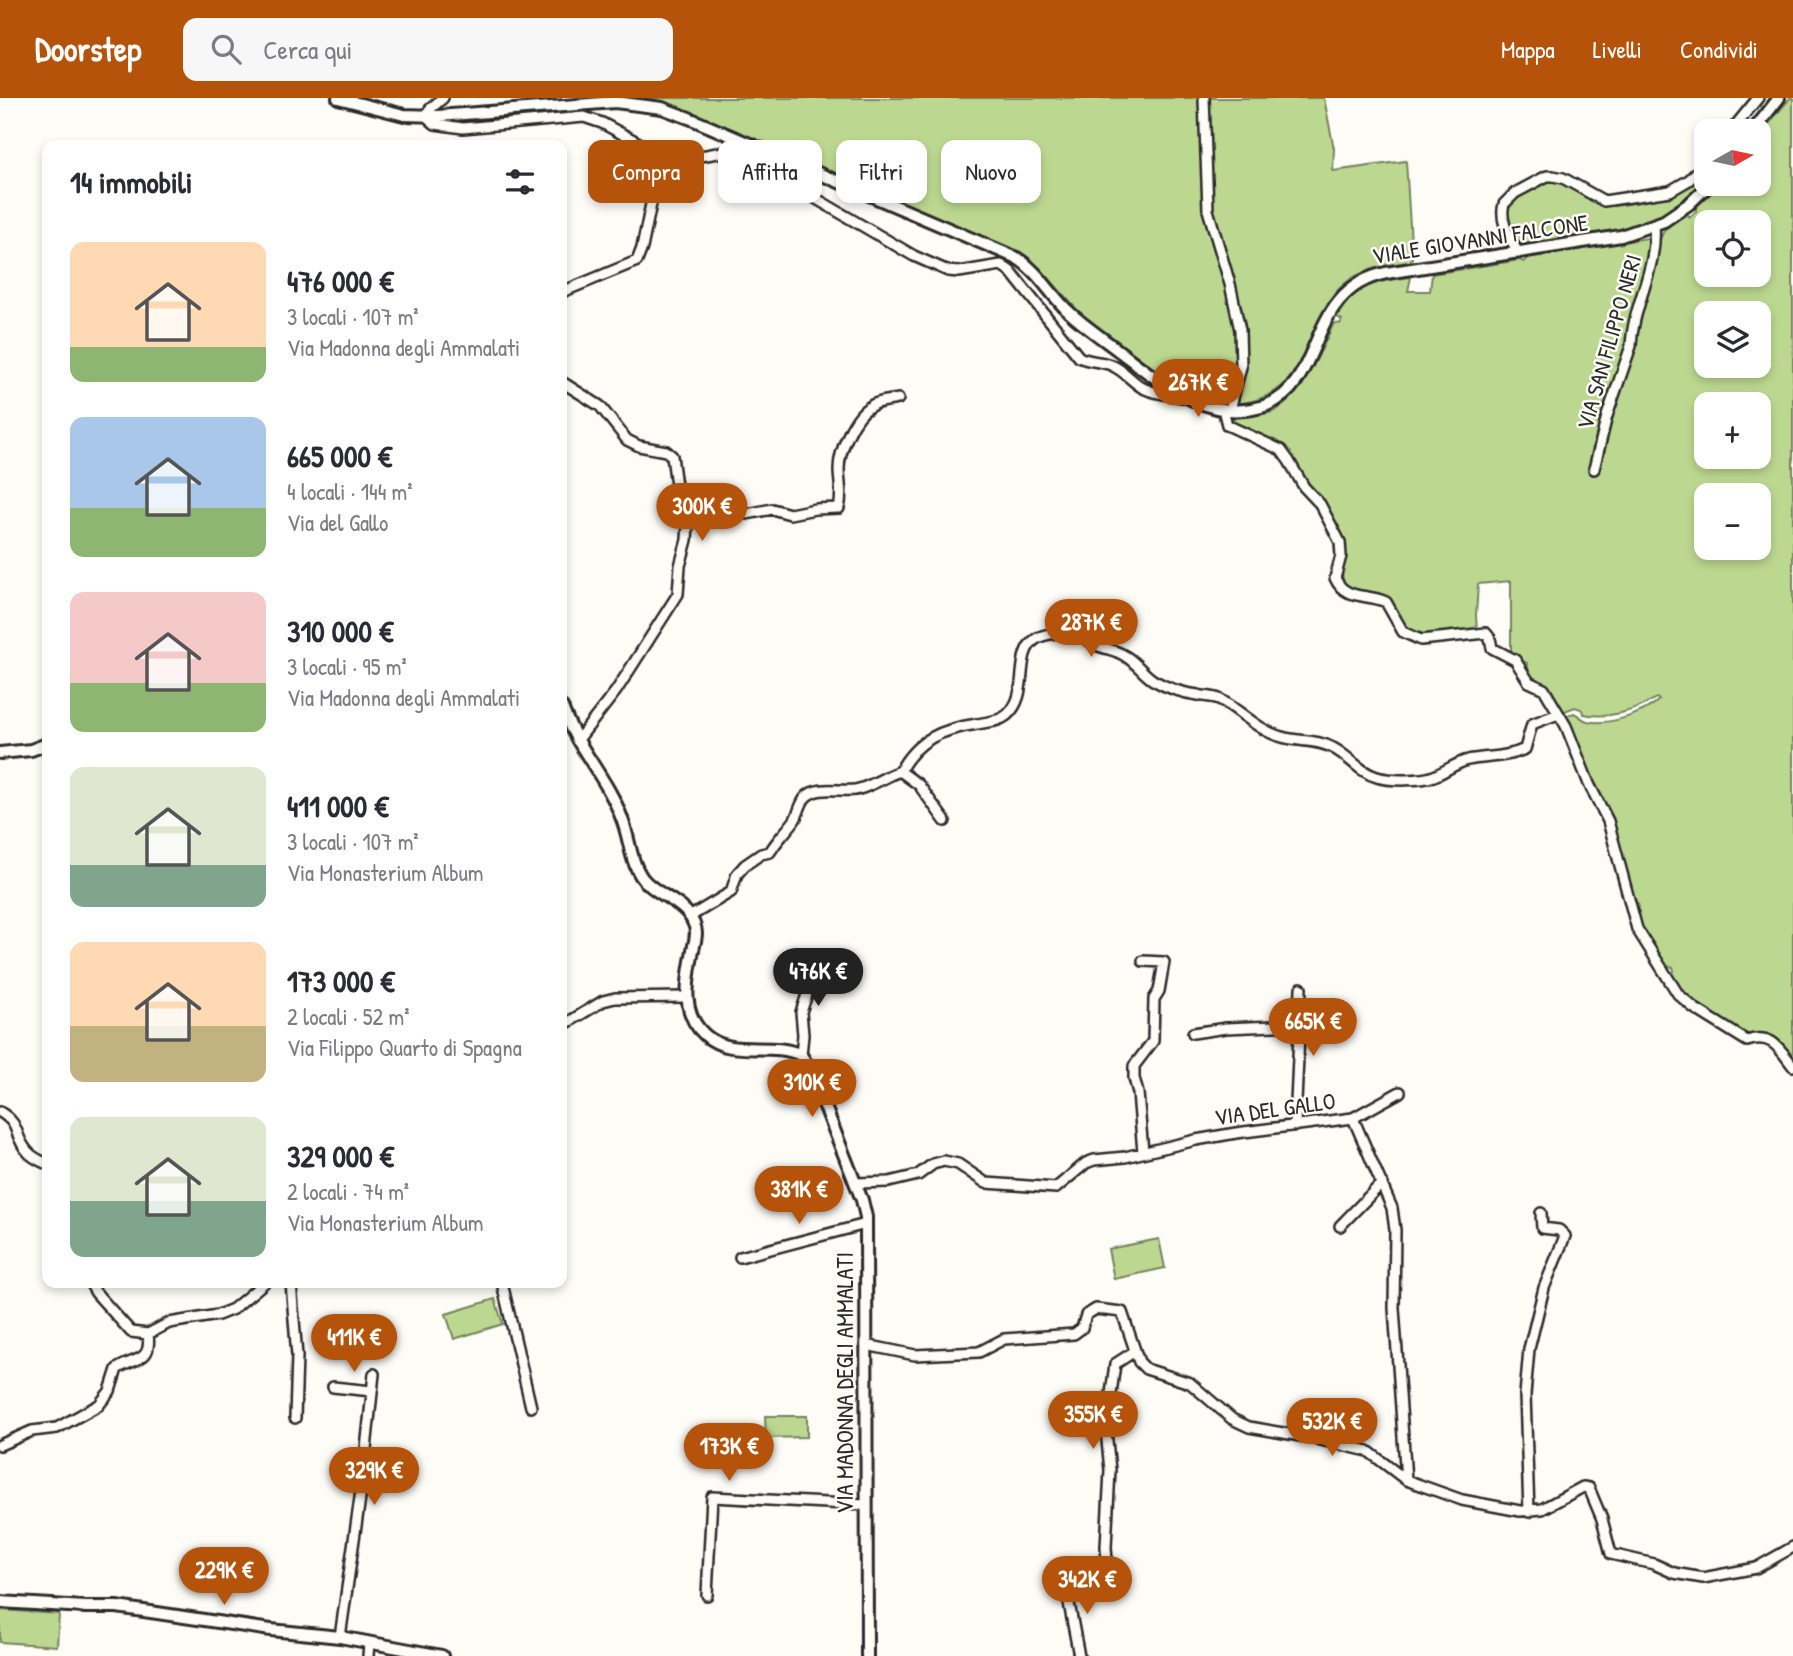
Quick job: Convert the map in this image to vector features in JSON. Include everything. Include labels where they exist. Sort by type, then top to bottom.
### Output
[{"type":"street","points":[[338,98],[404,115],[426,116],[615,102],[662,108],[1017,258],[1030,268],[1077,319],[1184,397]]},
{"type":"street","points":[[426,116],[443,98]]},
{"type":"street","points":[[1204,98],[1208,210],[1230,284],[1240,330],[1241,367],[1226,410],[1227,425],[1281,450],[1304,487],[1320,504],[1340,542],[1341,556],[1335,578],[1342,590],[1386,602],[1400,622],[1403,632],[1421,640],[1486,633],[1492,649],[1515,660],[1529,682],[1544,689],[1566,726],[1589,784],[1608,821],[1637,929],[1678,994],[1694,1008],[1739,1037],[1747,1041],[1758,1038],[1778,1045],[1793,1066]]},
{"type":"street","points":[[1741,119],[1758,98]]},
{"type":"street","points":[[1762,119],[1779,98]]},
{"type":"street","points":[[426,116],[435,124],[463,128],[584,117],[602,123],[633,140]]},
{"type":"street","points":[[704,155],[723,152],[767,170],[903,249],[948,271],[959,272],[1001,265],[1010,271],[1079,358],[1119,369],[1142,388],[1155,393],[1184,397],[1226,410]]},
{"type":"street","points":[[1518,253],[1502,217],[1504,204],[1515,193],[1547,176],[1559,176],[1595,198],[1612,201],[1678,188],[1694,173]]},
{"type":"street","name":"VIALE GIOVANNI FALCONE","points":[[1226,410],[1267,405],[1288,390],[1301,372],[1339,299],[1359,282],[1386,273],[1621,236],[1654,225],[1697,196]]},
{"type":"street","points":[[567,290],[637,261],[651,203]]},
{"type":"street","name":"VIA SAN FILIPPO NERI","points":[[1594,469],[1606,416],[1631,346],[1650,276],[1656,241],[1654,225]]},
{"type":"street","points":[[567,385],[600,406],[627,440],[639,446],[666,451],[672,456],[678,500],[688,524],[678,593],[616,691],[577,741]]},
{"type":"street","points":[[688,524],[697,522],[720,503],[747,514],[772,509],[790,514],[839,508],[842,497],[839,468],[847,436],[871,405],[898,399]]},
{"type":"street","points":[[691,916],[731,892],[737,874],[751,859],[770,852],[793,822],[806,797],[813,793],[839,789],[856,790],[900,771],[916,747],[936,734],[1006,716],[1014,707],[1021,691],[1023,662],[1036,639],[1071,632],[1124,654],[1150,678],[1165,686],[1215,698],[1241,716],[1282,737],[1332,747],[1347,756],[1362,771],[1378,778],[1432,777],[1460,762],[1513,755],[1525,749],[1532,724],[1558,714]]},
{"type":"street","points":[[567,718],[577,741],[618,809],[639,873],[645,882],[691,916],[696,931],[686,997],[698,1027],[705,1035],[721,1045],[741,1049],[775,1047],[801,1055],[801,1012],[820,957]]},
{"type":"street","points":[[0,754],[42,746]]},
{"type":"street","points":[[900,771],[915,780],[945,821]]},
{"type":"street","points":[[1143,961],[1164,962],[1154,999],[1153,1041],[1134,1066],[1143,1152]]},
{"type":"street","points":[[1295,1126],[1301,988]]},
{"type":"street","points":[[567,1023],[603,1001],[615,998],[686,997]]},
{"type":"street","points":[[1193,1033],[1226,1028],[1299,1025]]},
{"type":"street","name":"VIA MADONNA DEGLI AMMALATI","points":[[801,1055],[810,1069],[855,1183],[866,1224],[867,1656]]},
{"type":"street","points":[[1353,1118],[1401,1092]]},
{"type":"street","points":[[0,1112],[15,1123],[29,1153],[42,1161]]},
{"type":"street","name":"VIA DEL GALLO","points":[[855,1183],[899,1180],[918,1175],[933,1164],[944,1161],[958,1164],[986,1183],[1056,1188],[1086,1163],[1223,1135],[1353,1118],[1392,1208],[1395,1230],[1394,1308],[1406,1480]]},
{"type":"street","points":[[1340,1226],[1382,1183]]},
{"type":"street","points":[[1529,1512],[1525,1395],[1527,1368],[1544,1288],[1565,1236],[1559,1230],[1542,1228],[1541,1213]]},
{"type":"street","points":[[740,1257],[866,1224]]},
{"type":"street","points":[[93,1288],[131,1332],[148,1334],[169,1323],[218,1315],[233,1309],[258,1288]]},
{"type":"street","points":[[291,1288],[298,1356],[295,1418]]},
{"type":"street","points":[[503,1288],[531,1407]]},
{"type":"street","points":[[866,1345],[915,1355],[979,1352],[1004,1339],[1073,1334],[1082,1328],[1086,1315],[1096,1309],[1122,1312],[1139,1362],[1146,1369],[1189,1383],[1232,1419],[1249,1427],[1368,1451],[1406,1480],[1462,1500],[1529,1512],[1542,1509],[1583,1487],[1589,1488],[1602,1519],[1611,1554],[1654,1564],[1674,1573],[1703,1578],[1756,1568],[1793,1548]]},
{"type":"street","points":[[0,1445],[32,1431],[57,1428],[99,1405],[110,1391],[117,1369],[142,1358],[148,1350],[148,1334]]},
{"type":"street","points":[[1108,1575],[1106,1547],[1110,1470],[1106,1431],[1115,1364],[1135,1350]]},
{"type":"street","points":[[340,1637],[363,1477],[373,1374]]},
{"type":"street","points":[[333,1387],[372,1391]]},
{"type":"street","points":[[707,1595],[712,1497],[866,1505]]},
{"type":"street","points":[[1065,1582],[1079,1656]]},
{"type":"street","points":[[0,1602],[117,1606],[271,1630],[340,1637],[442,1656]]},
{"type":"street","points":[[368,1656],[369,1643]]},
{"type":"green space","points":[[645,98],[1201,98],[1206,211],[1238,330],[1239,365],[1229,403],[1189,392],[1187,385],[1178,386],[1166,378],[1078,311],[1040,268],[1024,255],[903,203],[927,203],[927,140],[836,140],[836,175],[822,169],[822,140],[755,140],[676,106]]},
{"type":"green space","points":[[1207,98],[1324,98],[1334,149],[1333,171],[1406,161],[1412,259],[1410,262],[1369,270],[1344,284],[1322,315],[1292,375],[1270,394],[1235,404],[1244,365],[1232,283],[1210,196]]},
{"type":"green space","points":[[1790,98],[1793,98],[1793,1061],[1781,1042],[1759,1034],[1750,1038],[1692,1003],[1669,974],[1674,971],[1673,967],[1665,966],[1640,929],[1635,911],[1639,909],[1638,903],[1633,902],[1565,716],[1574,713],[1587,721],[1605,722],[1625,718],[1659,700],[1656,698],[1640,707],[1612,715],[1584,714],[1581,709],[1575,707],[1562,712],[1531,680],[1527,663],[1511,655],[1511,581],[1478,584],[1477,632],[1421,637],[1405,630],[1401,616],[1390,601],[1346,588],[1342,575],[1344,541],[1289,455],[1273,443],[1232,425],[1229,420],[1273,412],[1287,402],[1310,371],[1334,323],[1340,324],[1342,320],[1337,317],[1344,306],[1359,291],[1377,283],[1411,277],[1408,291],[1430,291],[1432,274],[1520,260],[1523,262],[1530,257],[1647,238],[1651,241],[1648,260],[1656,261],[1663,232],[1687,214],[1690,217],[1694,213],[1694,287],[1771,287],[1771,210],[1696,210],[1707,196],[1771,196],[1771,121]]},
{"type":"green space","points":[[1694,176],[1694,191],[1662,215],[1640,225],[1607,233],[1521,245],[1508,218],[1511,204],[1547,181],[1561,181],[1589,200],[1608,206],[1651,200],[1672,193]]},
{"type":"green space","points":[[1159,1239],[1165,1268],[1114,1279],[1108,1249]]},
{"type":"green space","points":[[495,1299],[503,1324],[454,1339],[446,1314]]},
{"type":"green space","points":[[765,1416],[807,1416],[807,1437],[766,1438]]},
{"type":"green space","points":[[0,1610],[59,1614],[57,1646],[0,1642]]}]
